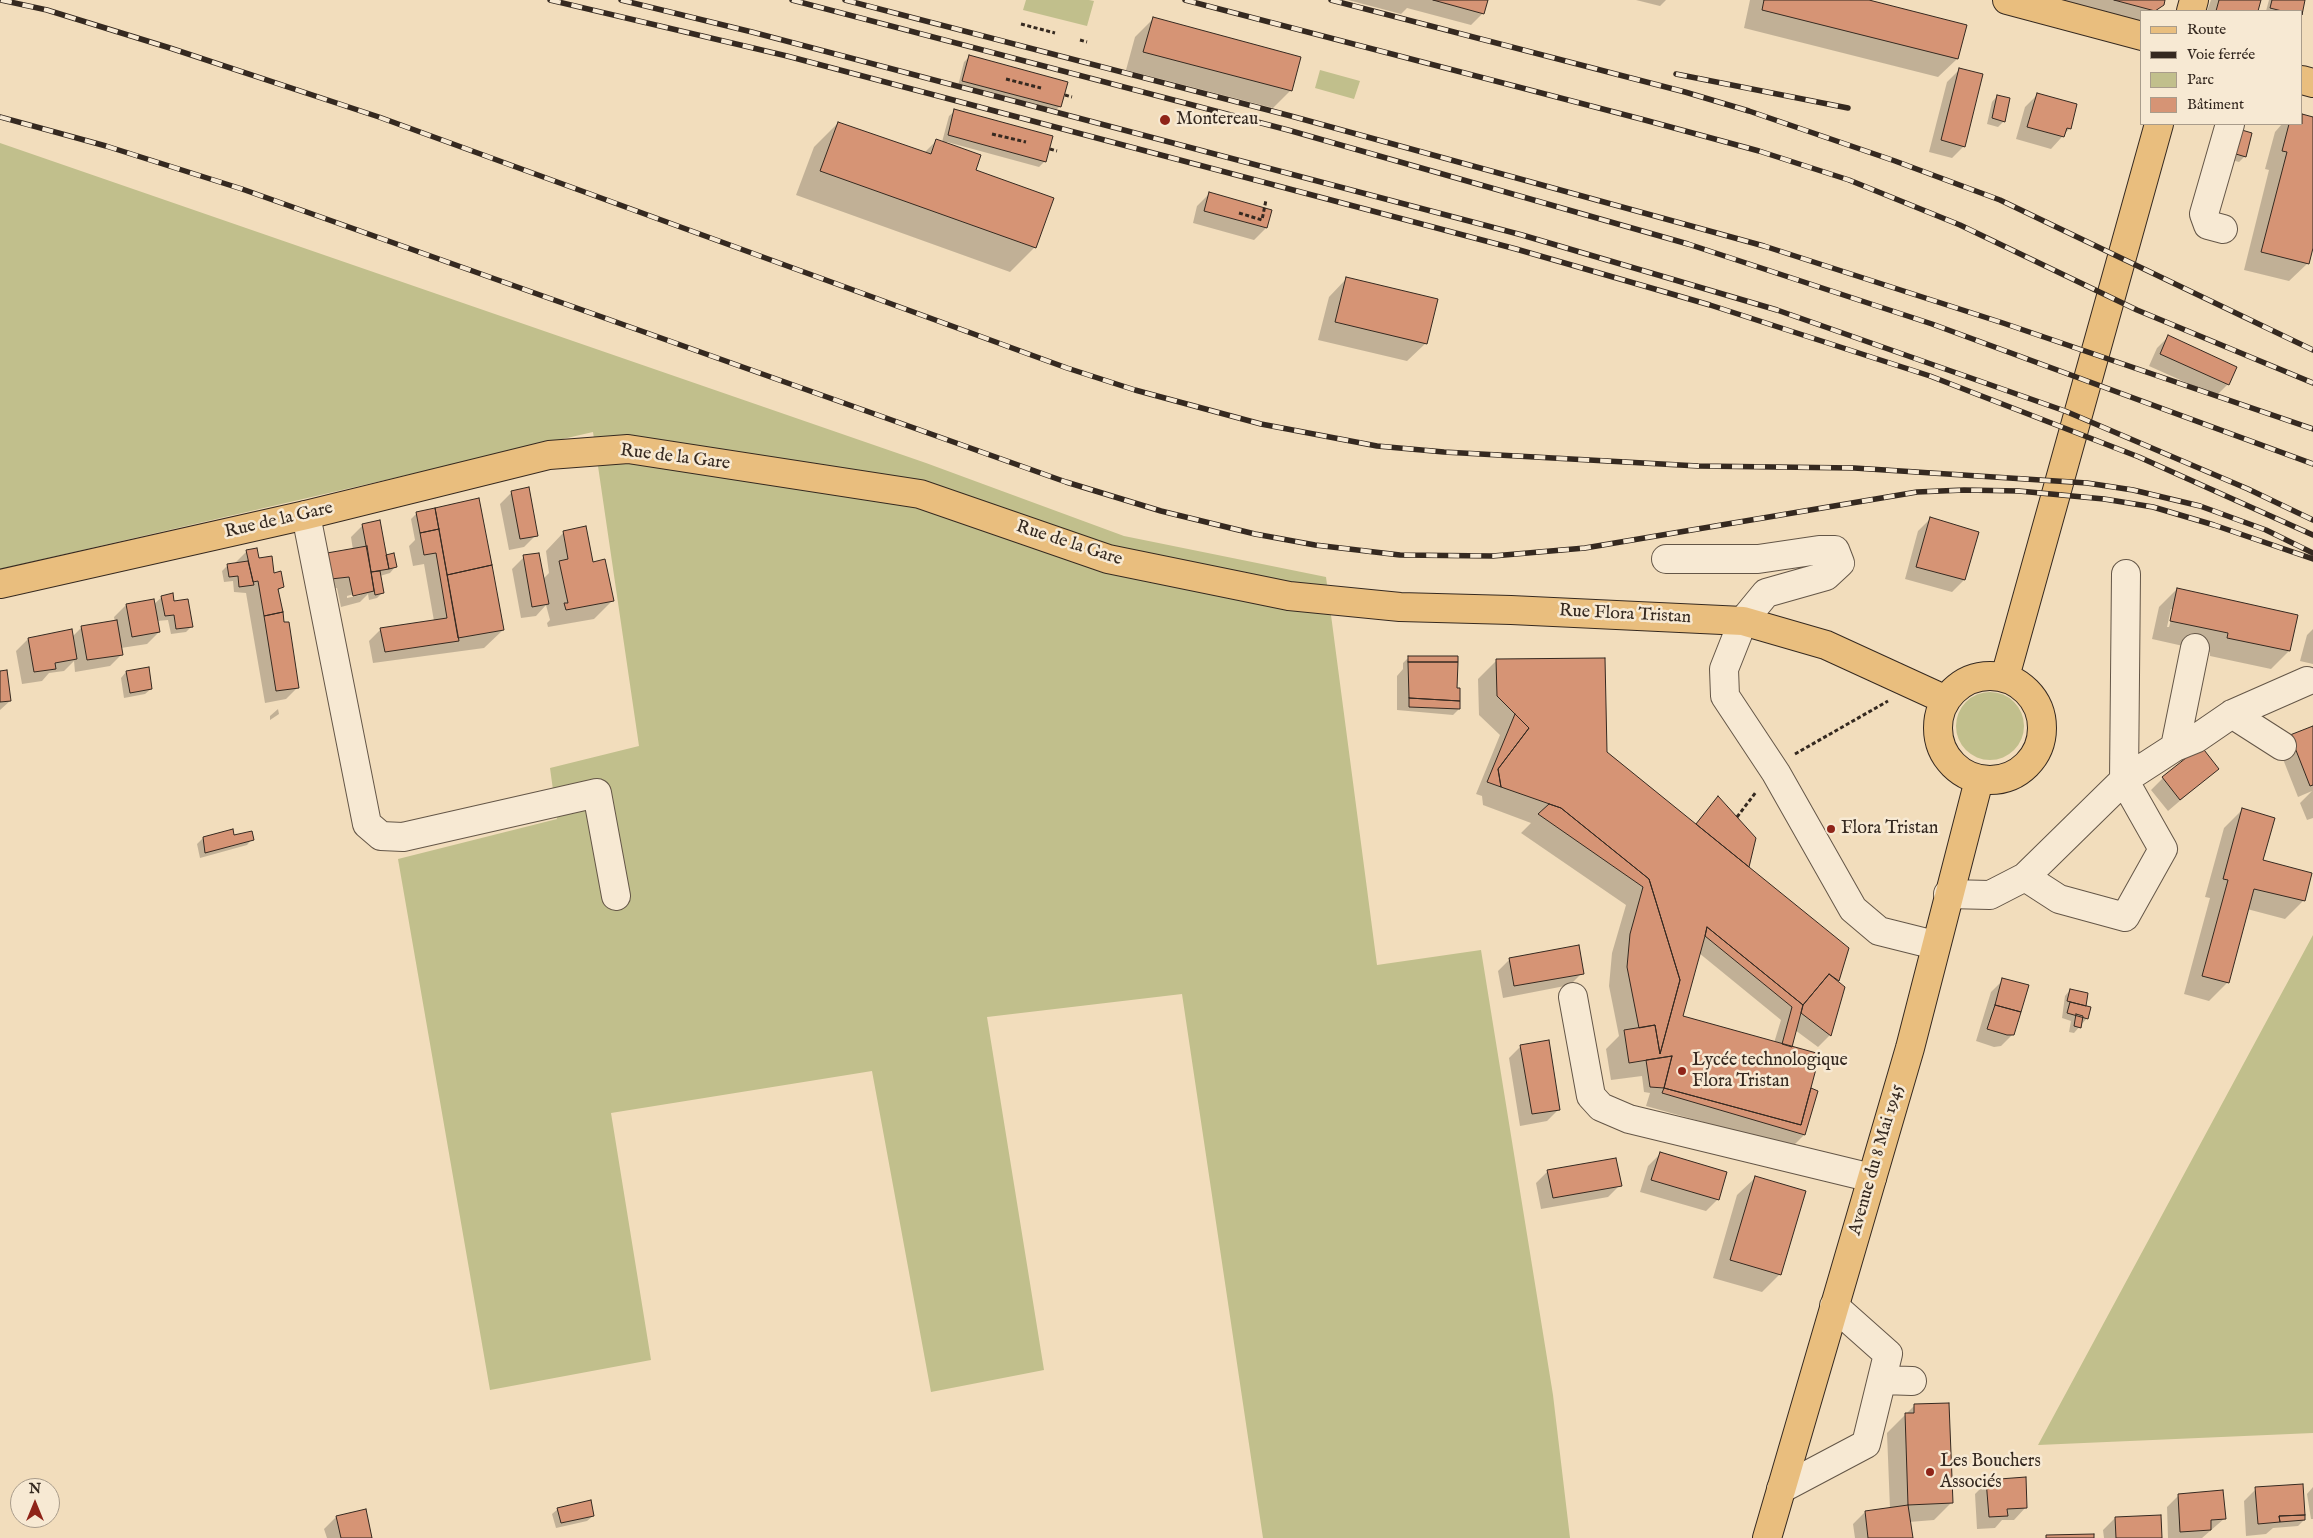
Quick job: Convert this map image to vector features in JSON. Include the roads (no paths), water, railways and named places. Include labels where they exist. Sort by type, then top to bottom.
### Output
[{"type":"main road","points":[[2006,0],[2140,35]]},
{"type":"main road","points":[[2005,677],[2042,538],[2159,125]]},
{"type":"main road","name":"Rue de la Gare","points":[[0,584],[306,515],[549,455],[628,449],[920,494],[1108,559],[1289,596]]},
{"type":"main road","name":"Rue Flora Tristan","points":[[1289,596],[1400,608],[1511,610],[1743,621],[1826,645],[1946,700]]},
{"type":"main road","points":[[1988,675],[2005,677],[2021,685],[2034,698],[2042,714],[2043,732],[2039,750],[2028,765],[2014,776],[1997,780],[1978,780],[1963,773],[1950,762],[1941,748],[1938,732],[1939,715],[1946,700],[1957,687],[1972,678],[1988,675]]},
{"type":"main road","name":"Avenue du 8 Mai 1945","points":[[1767,1538],[1910,1048],[1934,946],[1978,780]]},
{"type":"lane","points":[[2223,230],[2208,225],[2204,214],[2230,125]]},
{"type":"lane","points":[[306,515],[368,824],[382,836],[403,837],[597,793],[616,896]]},
{"type":"lane","points":[[1666,559],[1758,559],[1819,550],[1835,550],[1840,563],[1826,576],[1766,593],[1743,621],[1724,669],[1725,696],[1776,772],[1853,909],[1879,931],[1934,946]]},
{"type":"lane","points":[[2025,877],[2059,899],[2125,917],[2163,849],[2124,780],[2126,574]]},
{"type":"lane","points":[[2175,746],[2195,648]]},
{"type":"lane","points":[[1948,894],[1990,895],[2025,877],[2124,780],[2175,746],[2197,738],[2232,714],[2307,681]]},
{"type":"lane","points":[[2232,714],[2282,746]]},
{"type":"lane","points":[[1573,998],[1591,1096],[1601,1107],[1629,1119],[1872,1178]]},
{"type":"lane","points":[[1781,1489],[1866,1444],[1888,1354],[1834,1306]]},
{"type":"lane","points":[[1882,1380],[1912,1381]]},
{"type":"railway","points":[[1,0],[47,10],[170,48],[379,117],[1067,368],[1135,390],[1261,424],[1377,446],[1444,452],[1698,466],[1854,468],[2087,483],[2133,490],[2200,506],[2266,530],[2313,553]]},
{"type":"railway","points":[[550,0],[787,56],[1516,249],[1710,305],[1930,376],[2139,457],[2313,535]]},
{"type":"railway","points":[[621,0],[752,32],[1522,235],[1777,310],[2065,411],[2248,489],[2313,520]]},
{"type":"railway","points":[[792,0],[1288,130],[1688,244],[1932,324],[2313,464]]},
{"type":"railway","points":[[845,0],[1291,116],[1764,246],[2003,323],[2313,429]]},
{"type":"railway","points":[[1185,0],[1641,119],[1759,151],[1849,180],[1960,225],[2137,310],[2313,383]]},
{"type":"railway","points":[[1331,0],[1685,92],[1749,111],[1895,161],[2000,200],[2313,350]]},
{"type":"railway","points":[[1676,74],[1848,108]]},
{"type":"railway","points":[[0,117],[106,146],[242,189],[1066,482],[1161,511],[1255,534],[1315,545],[1400,555],[1493,556],[1585,548],[1917,492],[1964,490],[2019,491],[2104,499],[2153,507],[2214,525],[2313,559]]},
{"type":"place","name":"Montereau","points":[[1165,120]]},
{"type":"place","name":"Flora Tristan","points":[[1831,829]]},
{"type":"place","name":"Lycée technologique Flora Tristan","points":[[1682,1071]]},
{"type":"place","name":"Les Bouchers Associés","points":[[1930,1472]]}]
